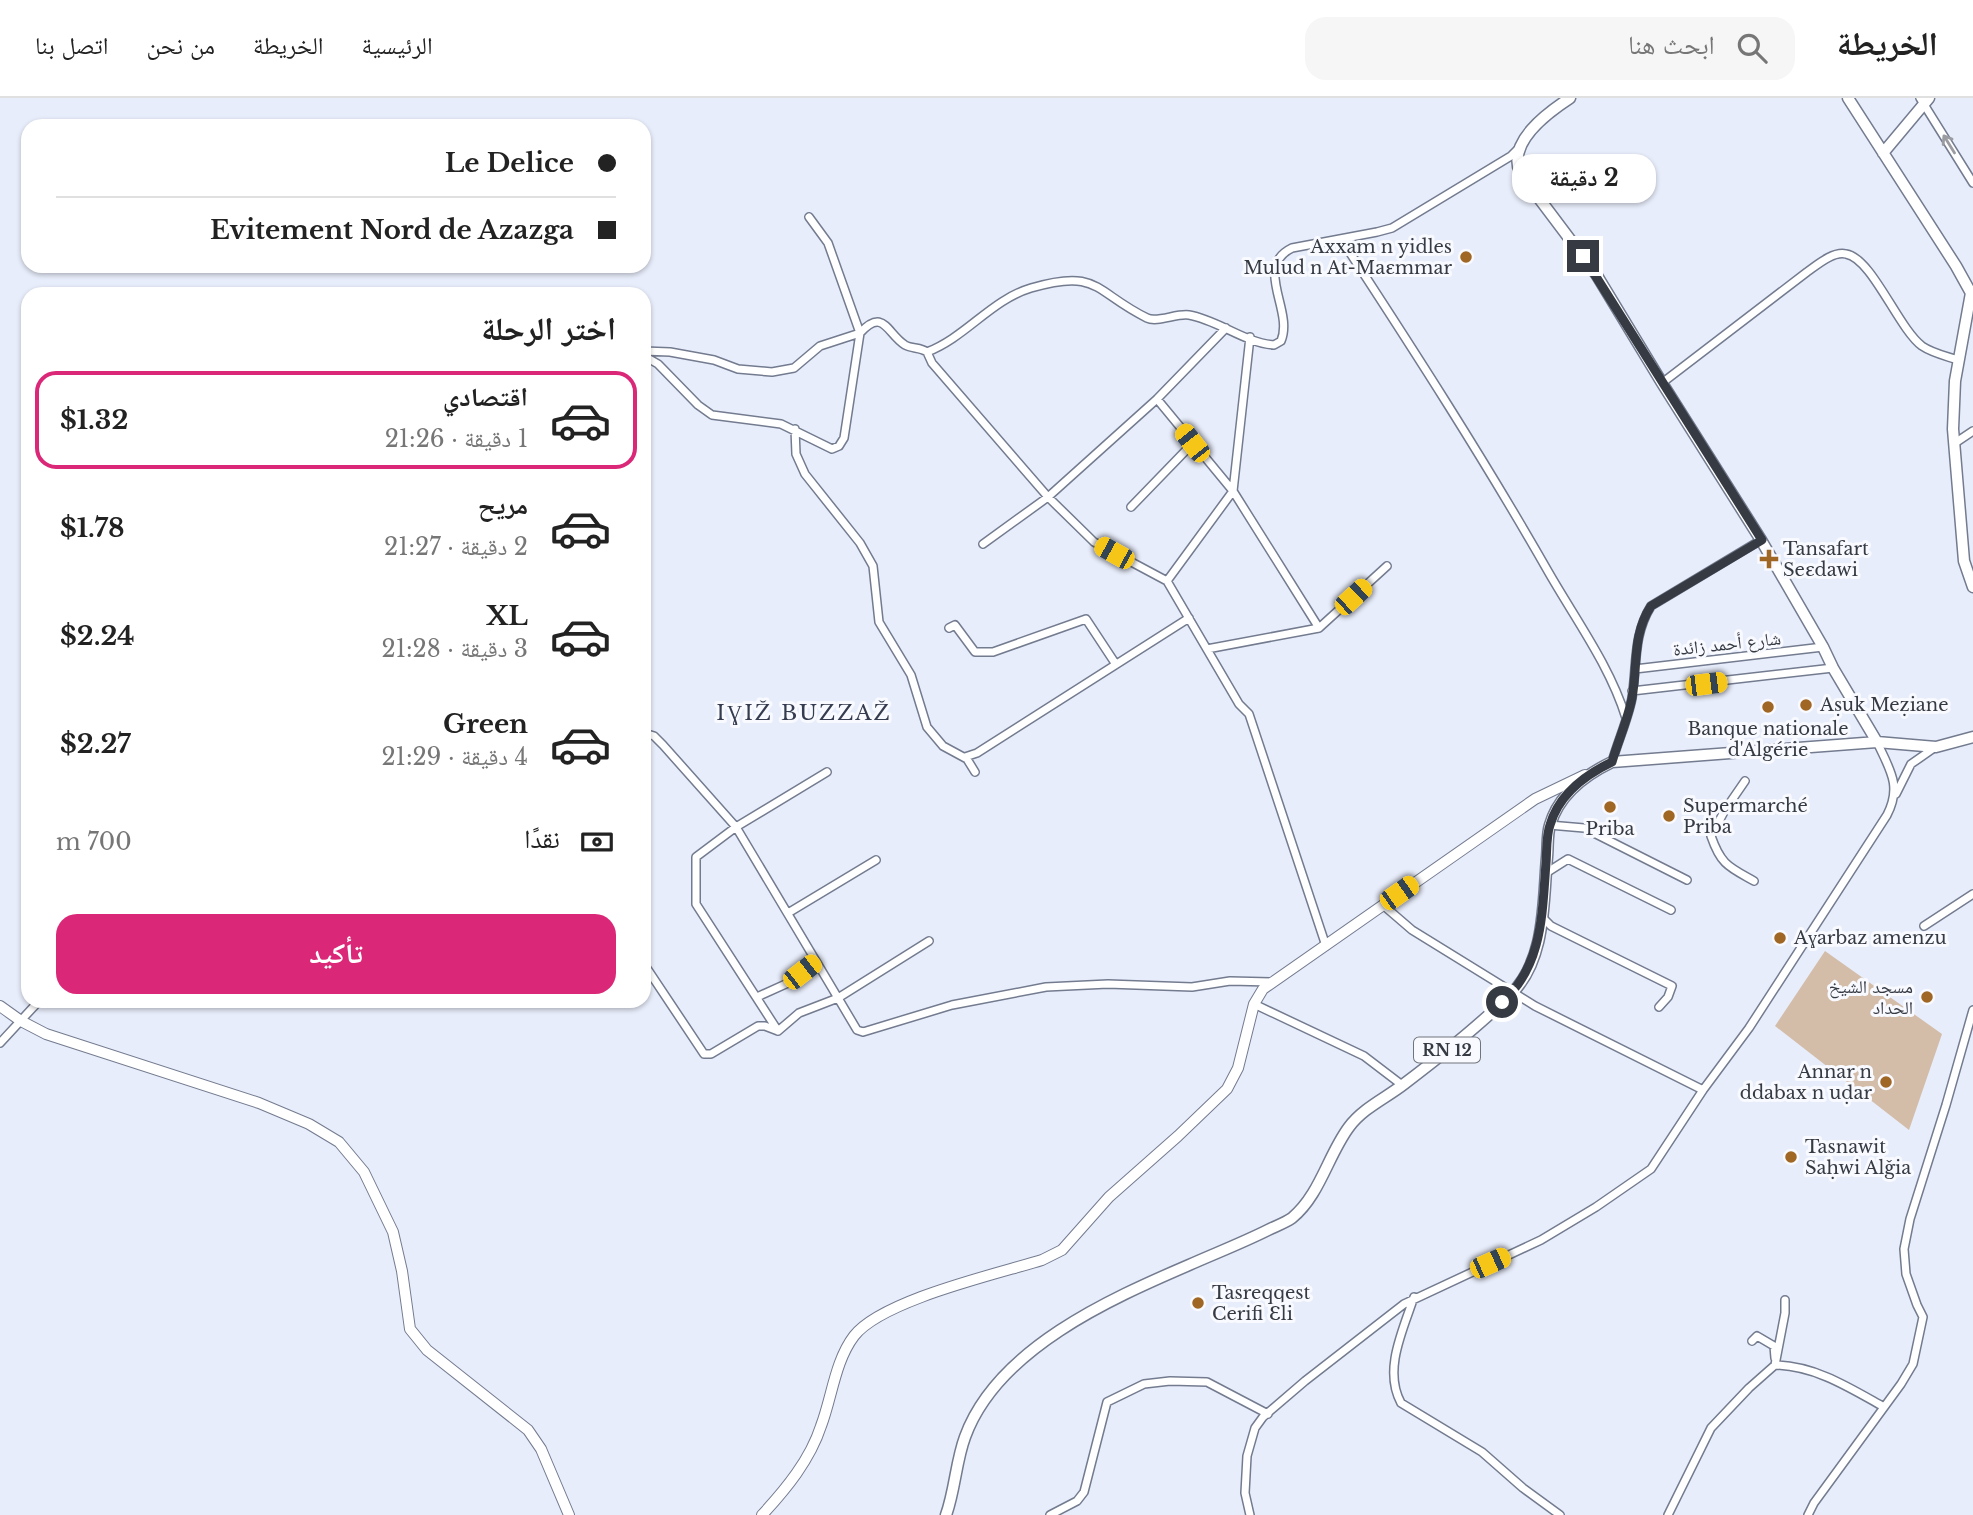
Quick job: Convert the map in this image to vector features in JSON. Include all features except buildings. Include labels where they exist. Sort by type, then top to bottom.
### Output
[{"type":"main road","points":[[1570,98],[1538,124],[1518,149],[1517,165],[1520,173],[1596,274],[1762,540],[1877,743]]},
{"type":"main road","points":[[1848,98],[1972,295],[1955,382],[1955,443],[1964,561],[1973,587]]},
{"type":"main road","points":[[1883,153],[1925,100]]},
{"type":"main road","name":"RN 12","points":[[946,1515],[964,1438],[974,1416],[1018,1362],[1069,1324],[1135,1288],[1254,1237],[1291,1218],[1306,1202],[1349,1127],[1366,1110],[1402,1086],[1463,1037],[1514,992],[1529,969],[1536,949],[1542,917],[1549,825],[1561,803],[1589,773],[1612,762],[1877,743],[1936,747],[1973,737]]},
{"type":"street","points":[[1925,100],[1973,183]]},
{"type":"street","points":[[927,352],[950,341],[1015,294],[1070,279],[1090,283],[1148,318],[1190,315],[1272,345],[1278,344],[1284,335],[1285,321],[1274,269],[1281,255],[1292,248],[1377,233],[1406,221],[1511,156],[1518,149]]},
{"type":"street","points":[[651,359],[698,405],[712,415],[764,421],[795,429],[832,449],[842,443],[860,333],[828,243],[809,217]]},
{"type":"street","points":[[1341,239],[1424,366],[1512,509],[1614,684],[1626,718]]},
{"type":"street","points":[[1662,383],[1807,272],[1832,256],[1843,253],[1854,257],[1867,268],[1916,340],[1936,353],[1958,360]]},
{"type":"street","points":[[651,353],[670,352],[714,360],[738,369],[772,372],[794,368],[820,346],[860,333],[872,323],[883,323],[906,345],[922,348],[927,352],[932,363],[1048,497],[1094,542],[1154,576],[1167,580],[1239,704],[1249,714],[1326,946]]},
{"type":"street","points":[[983,544],[1048,497],[1157,399],[1226,328]]},
{"type":"street","points":[[1167,580],[1233,491],[1250,337]]},
{"type":"street","points":[[1157,399],[1233,491],[1319,628]]},
{"type":"street","points":[[795,429],[796,454],[805,474],[860,543],[873,566],[879,622],[911,674],[927,727],[943,746],[965,757],[975,772]]},
{"type":"street","points":[[1955,443],[1973,431]]},
{"type":"street","points":[[1131,507],[1192,443]]},
{"type":"street","points":[[1612,762],[1632,691],[1638,634],[1642,620],[1651,606],[1762,540]]},
{"type":"street","points":[[1207,649],[1319,628],[1387,566]]},
{"type":"street","points":[[965,757],[977,753],[1189,618]]},
{"type":"street","points":[[949,628],[955,625],[960,629],[975,652],[993,652],[1086,619],[1115,663]]},
{"type":"street","name":"شارع أحمد زائدة","points":[[1635,670],[1823,648]]},
{"type":"street","name":"شارع أحمد زائدة","points":[[1632,691],[1833,668]]},
{"type":"street","points":[[651,735],[736,827],[857,1030],[863,1032],[952,1005],[1046,987],[1108,984],[1192,987],[1230,981],[1271,982]]},
{"type":"street","points":[[1877,743],[1893,775],[1896,794]]},
{"type":"street","points":[[1251,1515],[1245,1493],[1249,1441],[1255,1428],[1268,1413],[1379,1321],[1414,1297],[1541,1240],[1596,1207],[1651,1169],[1703,1090],[1749,1028],[1887,815],[1911,764],[1936,747]]},
{"type":"street","points":[[778,1031],[696,904],[696,857],[736,827],[827,772]]},
{"type":"street","points":[[762,1515],[810,1452],[821,1427],[841,1360],[855,1334],[866,1324],[913,1300],[1042,1260],[1062,1250],[1109,1197],[1227,1090],[1238,1068],[1254,1004],[1263,989],[1535,799],[1589,773]]},
{"type":"street","points":[[1745,781],[1711,836],[1725,866],[1754,881]]},
{"type":"street","points":[[1549,825],[1584,828],[1688,880]]},
{"type":"street","points":[[1545,874],[1568,859],[1671,910]]},
{"type":"street","points":[[788,913],[876,860]]},
{"type":"street","points":[[1924,926],[1973,894]]},
{"type":"street","points":[[1383,905],[1412,930],[1535,1006],[1703,1090]]},
{"type":"street","points":[[1542,917],[1551,926],[1672,986],[1668,997],[1659,1007]]},
{"type":"street","points":[[778,1031],[799,1013],[838,998],[929,941]]},
{"type":"street","points":[[757,997],[788,983],[816,961]]},
{"type":"street","points":[[651,974],[704,1054],[711,1054],[758,1026],[778,1031]]},
{"type":"street","points":[[1254,1004],[1364,1056],[1402,1086]]},
{"type":"street","points":[[0,1006],[46,1034],[258,1103],[309,1124],[339,1142],[364,1172],[393,1233],[402,1271],[410,1329],[427,1350],[528,1430],[541,1449],[569,1515]]},
{"type":"street","points":[[0,1043],[33,1008]]},
{"type":"street","points":[[1808,1515],[1913,1364],[1923,1317],[1903,1264],[1904,1249],[1910,1219],[1973,1010]]},
{"type":"street","points":[[1414,1297],[1396,1349],[1395,1393],[1401,1403],[1482,1452],[1522,1488],[1560,1515]]},
{"type":"street","points":[[1668,1515],[1711,1428],[1775,1365],[1785,1300]]},
{"type":"street","points":[[1752,1341],[1757,1336],[1777,1346]]},
{"type":"street","points":[[1775,1365],[1794,1366],[1835,1380],[1884,1407]]},
{"type":"street","points":[[1050,1515],[1077,1501],[1084,1492],[1107,1402],[1144,1384],[1170,1381],[1207,1382],[1268,1413]]},
{"type":"shaded area","name":"Annar n ddabax n uḍar","points":[[1825,951],[1942,1034],[1909,1130],[1775,1026]]},
{"type":"place","name":"Axxam n yidles Mulud n At-Maɛmmar","points":[[1466,257]]},
{"type":"place","name":"Tansafart Seɛdawi","points":[[1769,559]]},
{"type":"place","name":"Aṣuk Meẓiane","points":[[1806,705]]},
{"type":"place","name":"Banque nationale d'Algérie","points":[[1768,707]]},
{"type":"place","name":"Priba","points":[[1610,807]]},
{"type":"place","name":"Supermarché Priba","points":[[1669,816]]},
{"type":"place","name":"Aɣarbaz amenzu","points":[[1780,938]]},
{"type":"place","name":"مسجد الشيخ الحداد","points":[[1927,997]]},
{"type":"place","name":"Annar n ddabax n uḍar","points":[[1886,1082]]},
{"type":"place","name":"Tasnawit Saḥwi Alǧia","points":[[1791,1157]]},
{"type":"place","name":"Tasreqqest Cerifi Ɛli","points":[[1198,1303]]},
{"type":"district","name":"IƔIŽ BUZZAŽ","points":[[804,713]]},
{"type":"route","points":[[1502,1002],[1514,992],[1529,969],[1536,949],[1542,917],[1549,825],[1575,785],[1589,773],[1612,762],[1632,698],[1638,634],[1642,620],[1651,606],[1762,540],[1583,256]]}]
